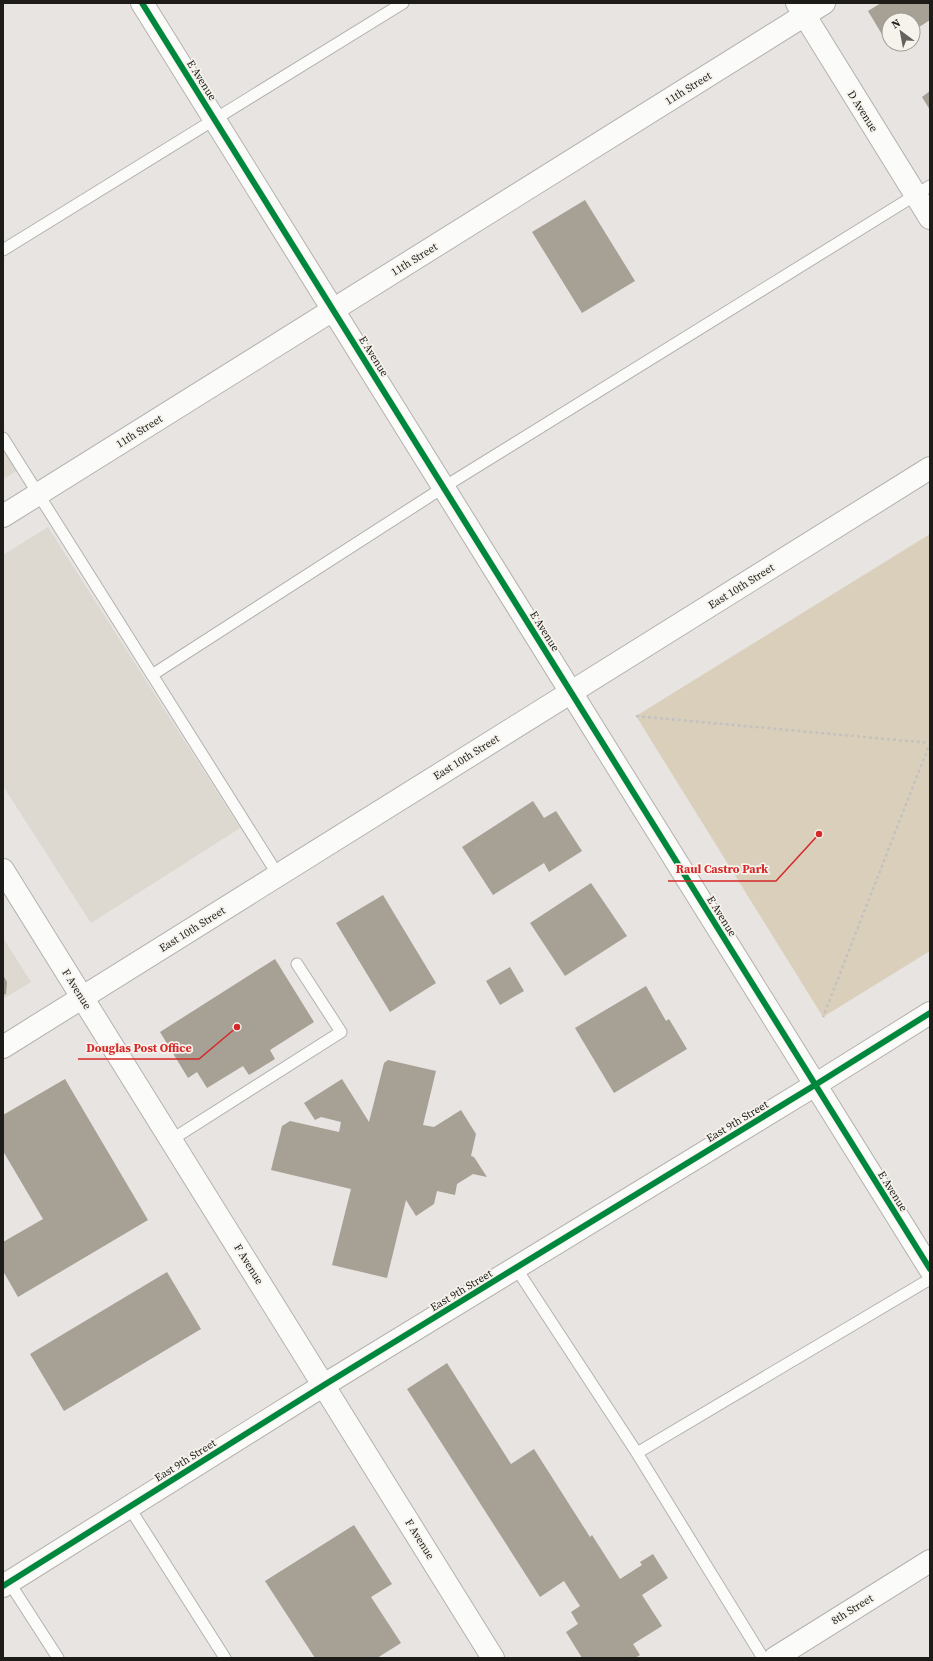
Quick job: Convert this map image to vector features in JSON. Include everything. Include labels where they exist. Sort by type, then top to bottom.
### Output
[{"type":"street","name":"E Avenue","points":[[142,3],[930,1269]]},
{"type":"street","name":"11th Street","points":[[3,516],[333,310],[800,9],[824,3]]},
{"type":"street","name":"D Avenue","points":[[800,9],[923,191],[930,218]]},
{"type":"street","name":"East 10th Street","points":[[3,1047],[930,468]]},
{"type":"street","name":"F Avenue","points":[[3,870],[493,1658]]},
{"type":"street","name":"East 9th Street","points":[[6,1584],[324,1385],[816,1085],[930,1013]]},
{"type":"street","name":"8th Street","points":[[775,1658],[930,1561]]},
{"type":"lane","points":[[3,250],[403,3]]},
{"type":"lane","points":[[152,675],[444,487],[923,191]]},
{"type":"lane","points":[[3,438],[278,875]]},
{"type":"lane","points":[[171,1140],[341,1032],[297,964]]},
{"type":"lane","points":[[516,1268],[637,1453],[763,1658]]},
{"type":"lane","points":[[637,1453],[930,1279]]},
{"type":"lane","points":[[129,1507],[225,1658]]},
{"type":"lane","points":[[6,1584],[58,1658]]},
{"type":"path","points":[[636,716],[930,742],[823,1017]]},
{"type":"shaded area","points":[[3,435],[23,467],[3,479]]},
{"type":"shaded area","points":[[48,527],[240,828],[91,923],[3,786],[3,555]]},
{"type":"shaded area","points":[[930,534],[930,951],[823,1017],[636,716]]},
{"type":"shaded area","points":[[3,938],[31,982],[3,999]]},
{"type":"building","points":[[881,3],[930,3],[930,20],[921,26],[921,12],[881,12],[881,33],[868,11]]},
{"type":"building","points":[[930,91],[930,110],[922,97]]},
{"type":"building","points":[[585,200],[635,281],[582,313],[532,232]]},
{"type":"building","points":[[533,801],[544,818],[556,811],[582,851],[549,872],[544,863],[493,895],[462,847]]},
{"type":"building","points":[[591,883],[627,936],[565,976],[530,923]]},
{"type":"building","points":[[383,895],[436,983],[390,1012],[336,923]]},
{"type":"building","points":[[275,959],[314,1022],[270,1050],[275,1059],[249,1075],[243,1066],[207,1088],[197,1072],[188,1078],[160,1032]]},
{"type":"building","points":[[510,967],[524,991],[500,1005],[486,981]]},
{"type":"building","points":[[3,975],[7,982],[6,994],[3,995]]},
{"type":"building","points":[[646,986],[666,1021],[669,1019],[687,1049],[614,1093],[575,1028]]},
{"type":"building","points":[[388,1060],[436,1071],[423,1125],[434,1127],[461,1110],[476,1134],[471,1156],[474,1157],[487,1177],[473,1174],[457,1184],[455,1195],[437,1191],[434,1204],[416,1216],[406,1200],[387,1278],[332,1265],[351,1189],[271,1170],[282,1126],[290,1121],[339,1132],[341,1122],[321,1117],[315,1120],[304,1103],[342,1079],[369,1122],[384,1063]]},
{"type":"building","points":[[65,1079],[148,1220],[18,1297],[3,1271],[3,1242],[43,1219],[3,1151],[3,1115]]},
{"type":"building","points":[[167,1272],[201,1329],[64,1411],[30,1354]]},
{"type":"building","points":[[447,1363],[511,1464],[534,1449],[590,1537],[592,1535],[620,1579],[642,1565],[640,1562],[653,1554],[668,1578],[642,1595],[662,1626],[633,1644],[640,1655],[635,1658],[582,1658],[566,1632],[578,1624],[571,1612],[580,1606],[564,1581],[540,1597],[407,1389]]},
{"type":"building","points":[[354,1525],[392,1584],[371,1597],[401,1643],[377,1658],[315,1658],[265,1581]]},
{"type":"cycle path","points":[[142,3],[930,1269]]},
{"type":"cycle path","points":[[3,1586],[324,1385],[930,1013]]},
{"type":"place","name":"Raul Castro Park","points":[[819,834]]},
{"type":"place","name":"Douglas Post Office","points":[[237,1027]]}]
